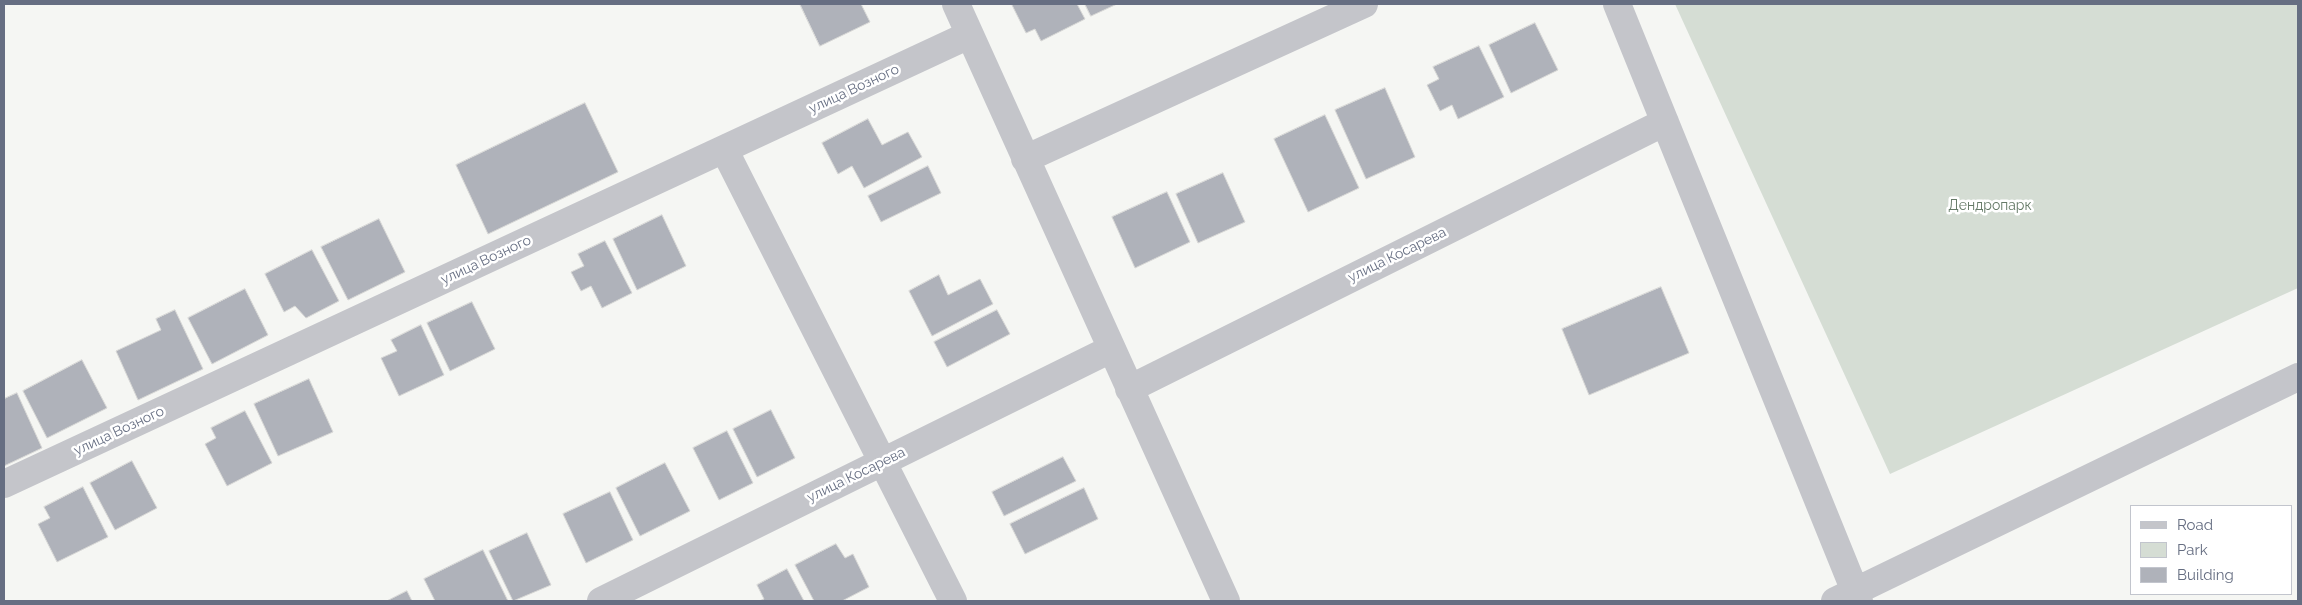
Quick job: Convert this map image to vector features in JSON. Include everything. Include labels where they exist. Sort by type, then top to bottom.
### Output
[{"type":"street","points":[[956,4],[1226,601]]},
{"type":"street","points":[[1025,159],[1364,4]]},
{"type":"street","points":[[1617,4],[1665,122],[1849,598],[2295,383]]},
{"type":"street","name":"улица Возного","points":[[4,484],[969,35]]},
{"type":"street","name":"улица Косарева","points":[[1129,389],[1665,122]]},
{"type":"street","points":[[724,149],[953,601]]},
{"type":"street","name":"улица Косарева","points":[[601,601],[1111,349]]},
{"type":"green space","name":"Дендропарк","points":[[1675,4],[2298,4],[2298,288],[1890,474]]},
{"type":"building","points":[[800,4],[861,4],[870,22],[820,46]]},
{"type":"building","points":[[1077,4],[1085,19],[1041,41],[1035,29],[1026,33],[1012,5]]},
{"type":"building","points":[[1085,4],[1117,4],[1091,16]]},
{"type":"building","points":[[1535,23],[1558,70],[1511,93],[1489,45]]},
{"type":"building","points":[[1479,46],[1504,97],[1458,119],[1452,105],[1440,111],[1427,85],[1439,79],[1433,67]]},
{"type":"building","points":[[1385,88],[1415,157],[1366,179],[1335,110]]},
{"type":"building","points":[[585,103],[618,172],[488,234],[456,165]]},
{"type":"building","points":[[1325,115],[1359,188],[1308,212],[1274,139]]},
{"type":"building","points":[[868,119],[882,145],[908,132],[922,157],[864,188],[852,166],[838,174],[822,143]]},
{"type":"building","points":[[928,166],[941,193],[881,222],[868,196]]},
{"type":"building","points":[[1223,173],[1245,222],[1198,243],[1176,194]]},
{"type":"building","points":[[1167,192],[1190,242],[1135,268],[1112,217]]},
{"type":"building","points":[[662,215],[686,266],[637,290],[613,239]]},
{"type":"building","points":[[379,219],[405,272],[348,300],[321,247]]},
{"type":"building","points":[[605,241],[632,293],[602,308],[591,286],[581,291],[571,272],[584,266],[578,254]]},
{"type":"building","points":[[312,250],[339,301],[306,318],[295,306],[284,312],[265,274]]},
{"type":"building","points":[[939,275],[948,295],[980,279],[993,304],[932,336],[909,291]]},
{"type":"building","points":[[1661,287],[1689,353],[1589,395],[1562,329]]},
{"type":"building","points":[[245,289],[268,335],[212,364],[188,318]]},
{"type":"building","points":[[472,302],[495,349],[450,371],[427,323]]},
{"type":"building","points":[[175,310],[203,369],[138,400],[116,351],[161,330],[156,319]]},
{"type":"building","points":[[997,310],[1010,334],[947,367],[934,342]]},
{"type":"building","points":[[421,325],[444,375],[399,396],[381,358],[397,351],[391,340]]},
{"type":"building","points":[[82,360],[107,408],[47,438],[23,391]]},
{"type":"building","points":[[309,379],[333,432],[278,456],[254,404]]},
{"type":"building","points":[[17,393],[42,448],[4,466],[4,399]]},
{"type":"building","points":[[771,410],[795,458],[757,477],[733,429]]},
{"type":"building","points":[[245,411],[272,463],[227,486],[205,444],[216,438],[211,428]]},
{"type":"building","points":[[727,431],[753,483],[719,500],[693,448]]},
{"type":"building","points":[[1063,457],[1076,481],[1004,516],[992,492]]},
{"type":"building","points":[[132,461],[157,508],[115,530],[90,483]]},
{"type":"building","points":[[665,463],[690,511],[640,536],[616,488]]},
{"type":"building","points":[[83,487],[108,537],[57,562],[38,524],[50,518],[44,507]]},
{"type":"building","points":[[1084,488],[1098,519],[1025,554],[1010,524]]},
{"type":"building","points":[[610,492],[633,540],[586,563],[563,514]]},
{"type":"building","points":[[527,533],[551,585],[513,601],[489,551]]},
{"type":"building","points":[[836,544],[845,558],[853,554],[869,587],[842,601],[814,601],[795,565]]},
{"type":"building","points":[[483,550],[508,601],[435,601],[424,579]]},
{"type":"building","points":[[787,569],[804,601],[759,601],[764,599],[757,585]]},
{"type":"building","points":[[407,591],[412,601],[387,601]]}]
